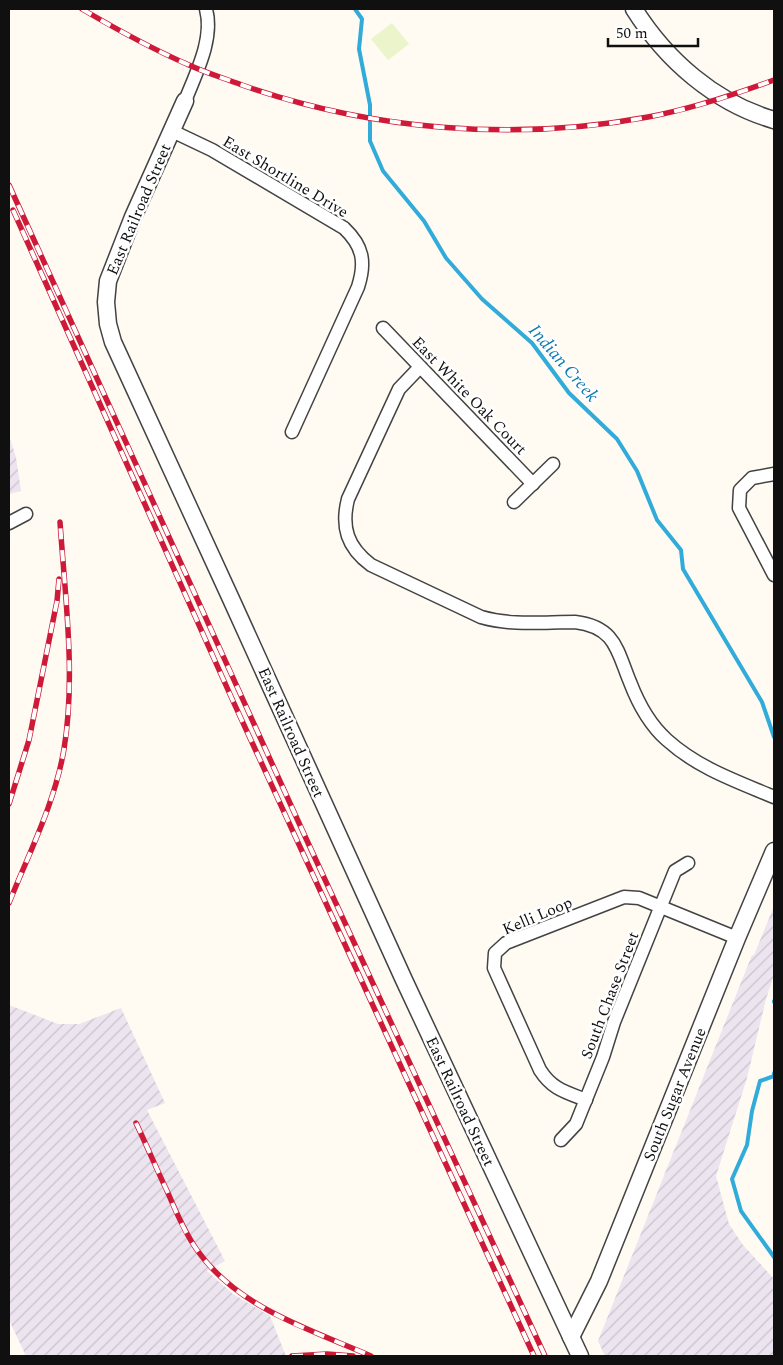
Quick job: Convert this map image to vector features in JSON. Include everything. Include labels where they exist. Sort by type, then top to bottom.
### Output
[{"type":"street","points":[[185,101],[204,54],[209,19],[206,9]]},
{"type":"street","points":[[634,9],[662,49],[682,68],[705,85],[751,112],[774,120]]},
{"type":"street","name":"East Railroad Street","points":[[185,101],[133,217],[108,281],[106,302],[108,324],[113,342],[232,598],[408,989],[580,1356]]},
{"type":"street","name":"East Shortline Drive","points":[[172,131],[212,150],[344,228],[353,237],[360,249],[363,264],[358,287],[292,432]]},
{"type":"street","name":"East White Oak Court","points":[[383,328],[533,484]]},
{"type":"street","points":[[420,367],[399,389],[348,499],[344,512],[344,526],[348,538],[361,558],[371,565],[481,617],[512,623],[575,622],[585,623],[594,627],[606,634],[617,647],[640,706],[665,739],[692,761],[774,797]]},
{"type":"street","points":[[514,502],[554,464]]},
{"type":"street","points":[[774,474],[752,478],[740,490],[739,508],[774,574]]},
{"type":"street","points":[[9,523],[26,514]]},
{"type":"street","name":"South Sugar Avenue","points":[[571,1337],[599,1281],[774,851]]},
{"type":"street","name":"South Chase Street","points":[[561,1140],[576,1124],[614,1022],[675,872],[688,863]]},
{"type":"street","name":"Kelli Loop","points":[[586,1100],[558,1090],[547,1081],[540,1070],[494,968],[495,953],[506,943],[624,897],[639,898],[737,938]]},
{"type":"shaded area","points":[[9,436],[16,457],[21,491],[9,494]]},
{"type":"shaded area","points":[[774,906],[774,975],[766,999],[747,1078],[716,1176],[729,1224],[743,1245],[774,1279],[774,1356],[605,1356],[598,1341],[752,955],[754,955]]},
{"type":"shaded area","points":[[9,1005],[58,1024],[79,1024],[121,1008],[165,1103],[147,1110],[225,1261],[207,1271],[233,1294],[270,1316],[286,1356],[26,1356],[9,1320]]},
{"type":"green space","points":[[392,23],[409,44],[388,60],[371,39]]},
{"type":"waterway","name":"Indian Creek","points":[[355,9],[362,19],[359,49],[370,105],[370,141],[383,171],[424,221],[446,258],[482,299],[532,343],[569,393],[617,439],[637,471],[657,520],[681,550],[683,569],[762,702],[774,737]]},
{"type":"waterway","name":"Indian Creek","points":[[774,1073],[774,1076],[760,1081],[752,1111],[747,1145],[732,1179],[741,1211],[774,1257]]},
{"type":"railway","points":[[82,9],[161,52],[202,71],[242,85],[340,112],[442,127],[494,130],[546,129],[597,125],[648,117],[696,106],[774,80]]},
{"type":"railway","points":[[9,185],[309,845],[545,1356]]},
{"type":"railway","points":[[13,210],[233,701],[534,1356]]},
{"type":"railway","points":[[9,903],[48,808],[64,749],[69,693],[69,665],[67,607],[60,522]]},
{"type":"railway","points":[[9,804],[29,740],[57,601],[59,579]]},
{"type":"railway","points":[[136,1123],[185,1230],[197,1250],[214,1270],[233,1287],[276,1315],[371,1356]]},
{"type":"railway","points":[[292,1356],[327,1354],[353,1356]]}]
